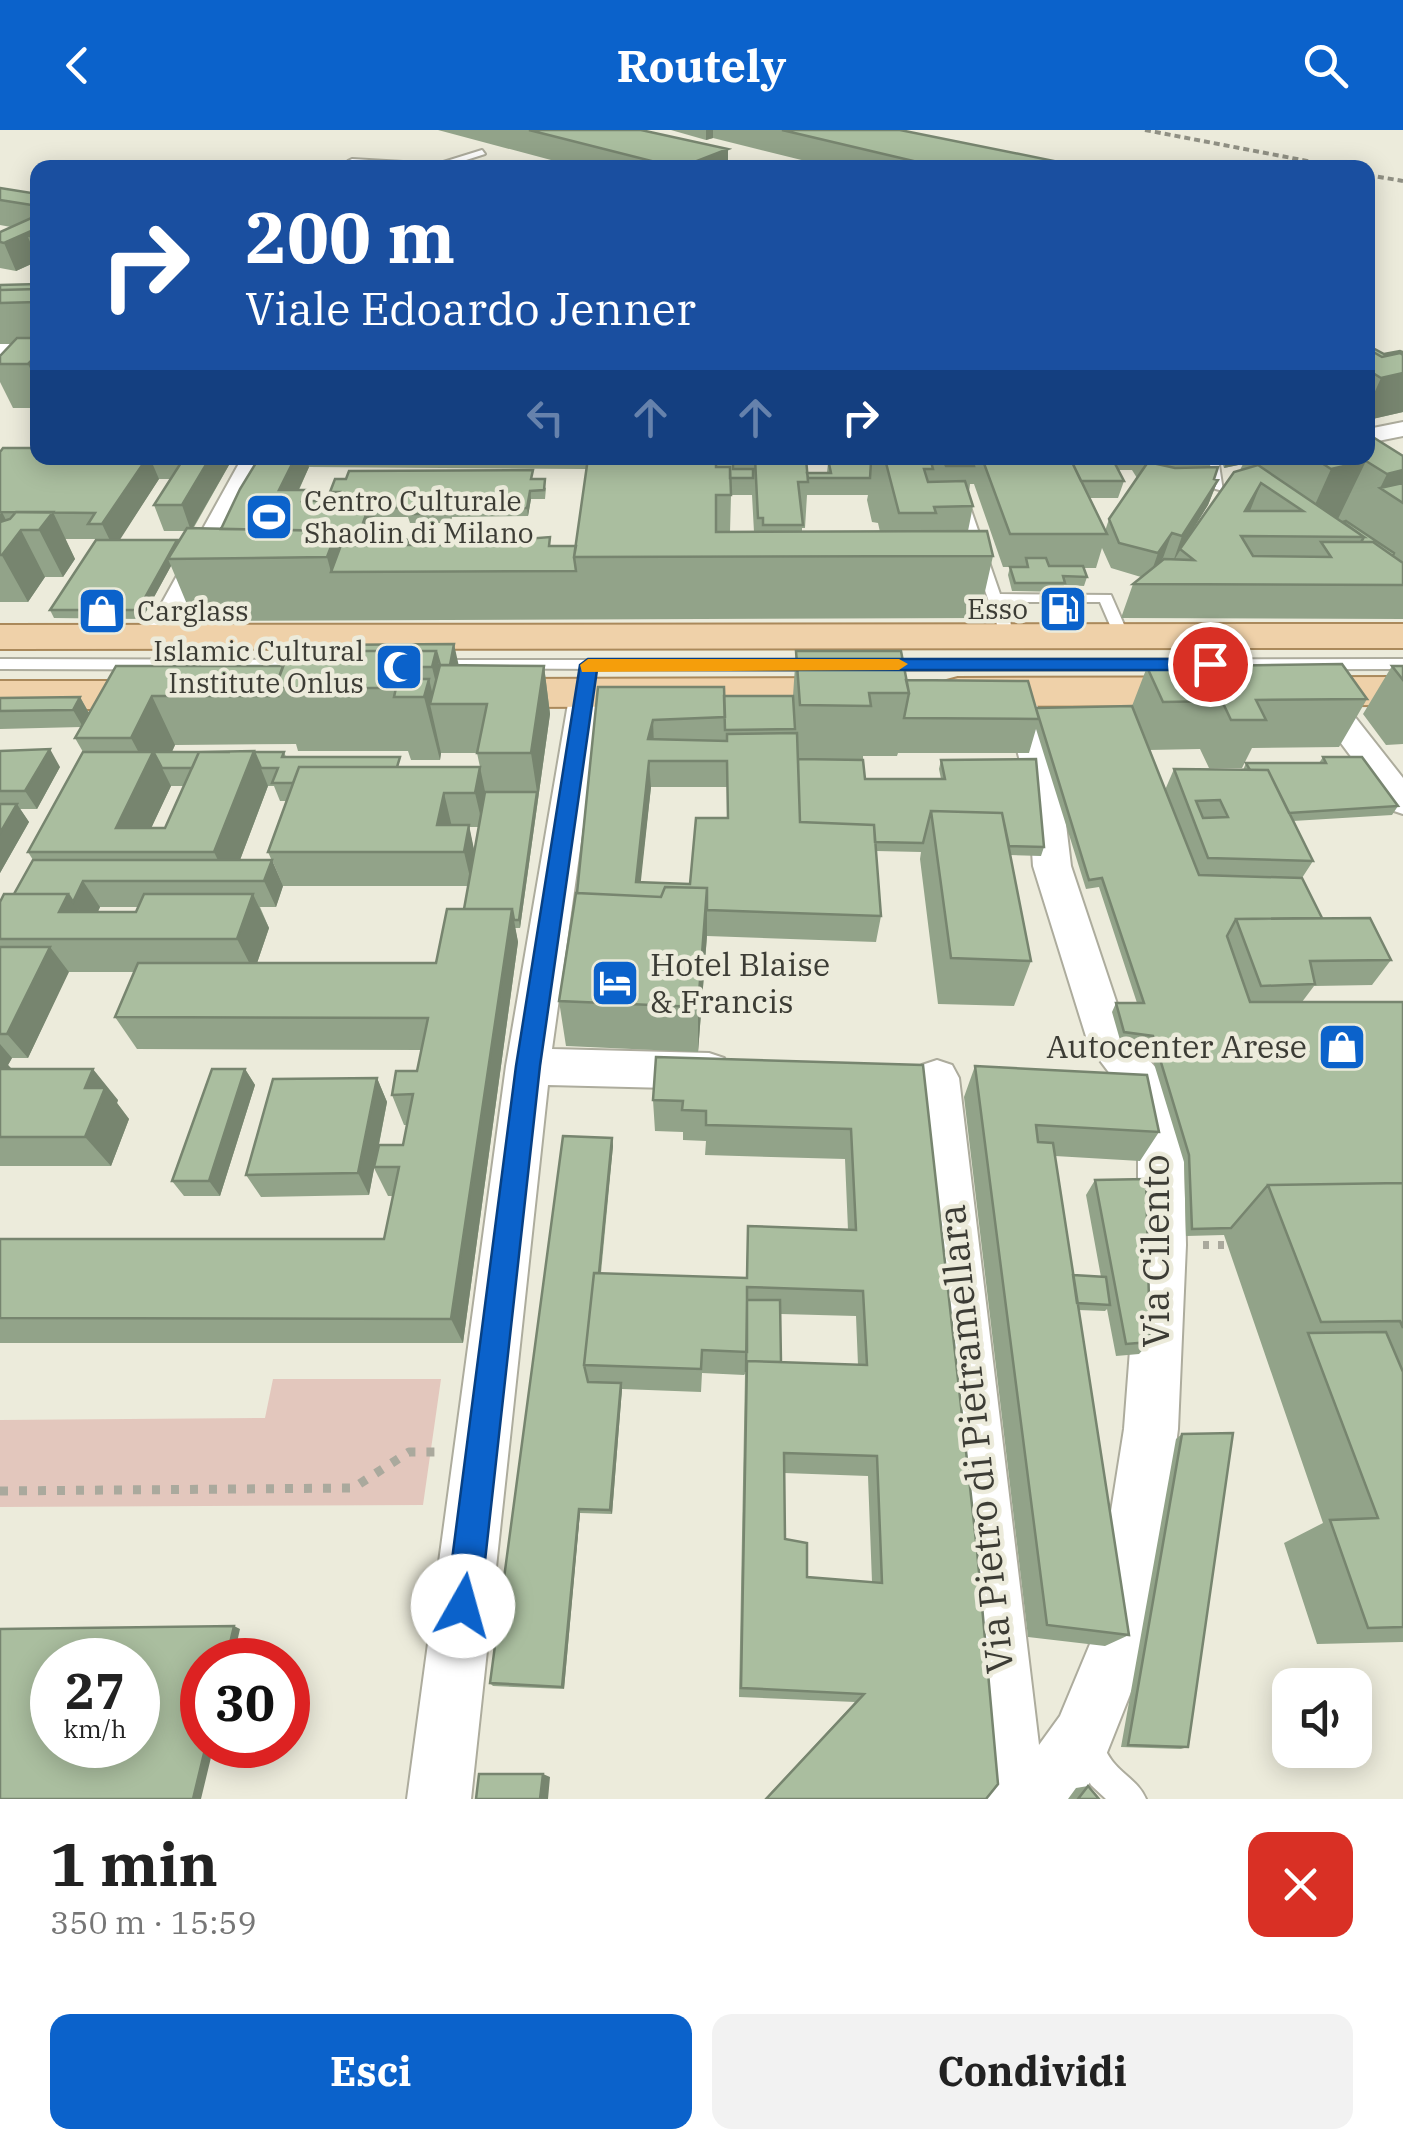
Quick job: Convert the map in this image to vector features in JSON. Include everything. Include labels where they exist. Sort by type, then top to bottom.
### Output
[{"type":"main road","points":[[0,354],[30,352]]},
{"type":"main road","points":[[0,374],[30,372]]},
{"type":"main road","points":[[1375,443],[1403,462]]},
{"type":"main road","points":[[414,679],[588,664],[1000,617],[1121,636],[1403,636]]},
{"type":"main road","points":[[0,636],[158,637],[1018,692],[1403,691]]},
{"type":"main road","points":[[0,696],[116,714],[337,679]]},
{"type":"street","points":[[1375,436],[1403,429]]},
{"type":"street","points":[[158,637],[250,465]]},
{"type":"street","points":[[439,1799],[528,1066],[588,664]]},
{"type":"street","name":"Via Cilento","points":[[1014,1794],[1059,1772],[1082,1738],[1120,1644],[1151,1429],[1162,1246],[1161,1153],[1143,1084],[1110,1046],[1052,866],[1044,791],[1018,692]]},
{"type":"street","points":[[1318,692],[1403,802]]},
{"type":"street","points":[[528,1066],[758,1073]]},
{"type":"street","name":"Via Pietro di Pietramellara","points":[[940,1078],[1014,1794]]},
{"type":"street","points":[[1084,1082],[1143,1084]]},
{"type":"lane","points":[[457,160],[482,152]]},
{"type":"lane","points":[[1213,465],[1218,488]]},
{"type":"lane","points":[[964,510],[1000,617]]},
{"type":"lane","points":[[0,664],[337,679]]},
{"type":"lane","points":[[588,664],[830,665]]},
{"type":"lane","points":[[870,664],[1403,664]]},
{"type":"lane","points":[[1082,1738],[1102,1774],[1130,1799]]},
{"type":"path","points":[[0,1492],[353,1488],[409,1452],[451,1452]]},
{"type":"shaded area","points":[[273,1379],[441,1379],[423,1505],[0,1507],[0,1420],[265,1418]]},
{"type":"building","points":[[529,130],[641,130],[728,149],[700,160],[647,160]]},
{"type":"building","points":[[782,130],[900,130],[1049,160],[909,160]]},
{"type":"building","points":[[0,188],[30,193],[30,205],[0,200]]},
{"type":"building","points":[[30,219],[30,232],[4,243],[0,242],[0,232]]},
{"type":"building","points":[[30,284],[30,289],[0,290],[0,285]]},
{"type":"building","points":[[30,289],[30,302],[0,303],[0,290]]},
{"type":"building","points":[[17,338],[30,338],[28,364],[0,364],[0,356]]},
{"type":"building","points":[[1375,349],[1384,354],[1403,352],[1403,355],[1382,357]]},
{"type":"building","points":[[1375,353],[1382,357],[1403,355],[1403,373],[1381,378],[1375,374]]},
{"type":"building","points":[[1375,438],[1403,456],[1403,470],[1387,474],[1372,465]]},
{"type":"building","points":[[3,448],[30,448],[30,465],[142,465],[102,524],[88,524],[95,513],[0,512]]},
{"type":"building","points":[[180,465],[206,465],[182,505],[154,505]]},
{"type":"building","points":[[255,465],[292,465],[279,490],[307,490],[302,501],[371,501],[355,545],[341,545],[337,531],[221,529]]},
{"type":"building","points":[[587,465],[730,467],[731,495],[716,495],[716,532],[987,531],[993,556],[574,557]]},
{"type":"building","points":[[733,465],[733,469],[753,469],[753,478],[730,478],[730,467],[716,467]]},
{"type":"building","points":[[755,465],[807,465],[808,482],[798,482],[803,525],[763,525],[763,518],[758,518]]},
{"type":"building","points":[[829,465],[871,465],[870,478],[808,478],[807,473],[831,473]]},
{"type":"building","points":[[887,465],[932,465],[933,469],[924,469],[928,482],[965,481],[973,506],[934,507],[936,513],[899,513]]},
{"type":"building","points":[[985,465],[1073,465],[1107,534],[1010,534]]},
{"type":"building","points":[[1073,465],[1116,465],[1124,481],[1081,481]]},
{"type":"building","points":[[1146,465],[1218,467],[1214,479],[1218,480],[1182,536],[1172,533],[1158,553],[1119,543],[1109,519]]},
{"type":"building","points":[[1258,465],[1364,537],[1241,536],[1253,556],[1331,557],[1321,542],[1373,542],[1403,563],[1403,585],[1133,584],[1164,559],[1194,560],[1180,549],[1234,472]],"holes":[[[1261,483],[1303,511],[1245,511]]]},
{"type":"building","points":[[533,470],[531,479],[545,479],[544,490],[530,491],[527,508],[451,508],[449,514],[408,514],[410,508],[372,508],[371,501],[336,501],[340,492],[330,492],[335,479],[346,479],[349,471]]},
{"type":"building","points":[[1403,483],[1403,503],[1380,488]]},
{"type":"building","points":[[16,512],[53,512],[39,530],[21,530],[0,555],[0,522]]},
{"type":"building","points":[[1343,522],[1394,553],[1393,556],[1373,542],[1361,542],[1364,537]]},
{"type":"building","points":[[187,528],[337,531],[327,557],[168,559]]},
{"type":"building","points":[[550,537],[549,546],[576,546],[576,571],[331,572],[341,545],[371,545],[373,538],[409,540],[407,545],[443,545],[445,538],[472,538],[470,545],[512,545],[513,540]]},
{"type":"building","points":[[96,540],[177,540],[138,610],[50,610]]},
{"type":"building","points":[[1026,558],[1046,558],[1049,566],[1083,566],[1087,577],[1063,576],[1065,583],[1015,583],[1010,567],[1028,567]]},
{"type":"building","points":[[1045,592],[1077,592],[1083,608],[1051,608]]},
{"type":"building","points":[[454,644],[450,665],[440,665],[436,651],[316,651],[318,645]]},
{"type":"building","points":[[289,651],[436,651],[432,667],[413,667],[409,679],[429,679],[424,697],[394,697],[396,688],[275,688]]},
{"type":"building","points":[[796,651],[901,651],[909,693],[869,693],[871,706],[800,705]]},
{"type":"building","points":[[1342,664],[1367,699],[1256,700],[1266,720],[1231,720],[1222,701],[1163,702],[1147,667]]},
{"type":"building","points":[[440,665],[544,666],[531,753],[477,753],[487,704],[430,704]]},
{"type":"building","points":[[116,666],[283,666],[275,688],[278,696],[152,696],[131,738],[75,738]]},
{"type":"building","points":[[1392,666],[1403,666],[1403,680]]},
{"type":"building","points":[[906,680],[1028,681],[1039,719],[904,718],[909,693]]},
{"type":"building","points":[[598,687],[724,687],[725,717],[653,720],[648,739],[727,741],[727,734],[797,733],[800,822],[874,825],[881,916],[707,910],[707,888],[665,887],[661,897],[577,893]],"holes":[[[649,761],[727,761],[728,818],[696,818],[690,884],[636,882]]]},
{"type":"building","points":[[724,696],[793,696],[795,729],[725,730]]},
{"type":"building","points":[[80,697],[73,710],[0,711],[0,698]]},
{"type":"building","points":[[1132,706],[1199,875],[1302,878],[1322,918],[1236,919],[1227,936],[1250,1002],[1403,1002],[1403,1183],[1268,1185],[1231,1228],[1192,1229],[1189,1155],[1153,1036],[1124,1032],[1116,1003],[1144,1003],[1102,878],[1089,880],[1036,708]]},
{"type":"building","points":[[50,749],[25,791],[0,791],[0,751]]},
{"type":"building","points":[[254,751],[214,852],[28,852],[83,752],[153,752],[116,828],[165,828],[199,752]]},
{"type":"building","points":[[155,752],[199,752],[192,768],[162,768]]},
{"type":"building","points":[[254,752],[284,752],[282,757],[400,757],[397,767],[299,767],[293,783],[272,783],[278,768],[261,768]]},
{"type":"building","points":[[1323,757],[1362,757],[1398,806],[1289,813],[1268,770],[1250,770],[1246,763],[1326,763]]},
{"type":"building","points":[[798,759],[863,760],[865,779],[945,779],[941,760],[1036,759],[1044,847],[1009,846],[1002,813],[931,811],[923,843],[875,842],[874,825],[800,822]]},
{"type":"building","points":[[299,767],[480,767],[475,793],[444,793],[437,825],[469,825],[464,852],[268,852]]},
{"type":"building","points":[[1174,769],[1268,770],[1313,861],[1208,858]],"holes":[[[1220,800],[1228,817],[1203,818],[1196,801]]]},
{"type":"building","points":[[485,792],[537,792],[519,920],[514,920],[512,909],[464,909]]},
{"type":"building","points":[[0,804],[17,804],[0,833]]},
{"type":"building","points":[[931,811],[1002,813],[1031,961],[951,958]]},
{"type":"building","points":[[33,860],[272,860],[264,881],[83,881],[73,902],[68,894],[14,894]]},
{"type":"building","points":[[665,887],[707,888],[698,1007],[559,1001],[576,893],[661,897]]},
{"type":"building","points":[[4,894],[68,894],[59,912],[136,912],[144,894],[253,894],[237,939],[0,939],[0,902]]},
{"type":"building","points":[[447,909],[512,909],[451,1319],[0,1318],[0,1239],[384,1239],[399,1167],[374,1167],[379,1145],[403,1145],[413,1094],[392,1095],[396,1071],[417,1071],[428,1018],[115,1017],[138,963],[436,963]]},
{"type":"building","points":[[1370,918],[1391,960],[1310,961],[1315,984],[1261,986],[1236,919]]},
{"type":"building","points":[[0,947],[50,947],[7,1034],[0,1034]]},
{"type":"building","points":[[656,1057],[923,1065],[977,1550],[998,1784],[986,1799],[766,1799],[864,1694],[741,1688],[747,1361],[867,1365],[863,1291],[747,1287],[747,1352],[702,1350],[701,1369],[584,1365],[594,1273],[747,1278],[748,1226],[856,1230],[851,1129],[706,1125],[706,1111],[682,1110],[683,1101],[653,1100]],"holes":[[[784,1453],[877,1456],[882,1583],[807,1577],[807,1543],[785,1539]]]},
{"type":"building","points":[[975,1066],[1147,1075],[1159,1132],[1036,1125],[1038,1142],[1053,1143],[1129,1635],[1047,1625]]},
{"type":"building","points":[[0,1069],[93,1069],[85,1088],[105,1088],[85,1137],[0,1137]]},
{"type":"building","points":[[212,1069],[245,1069],[209,1181],[172,1181]]},
{"type":"building","points":[[377,1078],[358,1173],[246,1175],[273,1079]]},
{"type":"building","points":[[563,1136],[612,1138],[599,1273],[594,1273],[584,1365],[588,1382],[621,1383],[610,1510],[579,1509],[562,1687],[490,1683]]},
{"type":"building","points":[[1146,1179],[1150,1342],[1126,1344],[1095,1180]]},
{"type":"building","points":[[1403,1183],[1403,1328],[1400,1321],[1321,1322],[1268,1185]]},
{"type":"building","points":[[1073,1275],[1106,1277],[1110,1305],[1077,1303]]},
{"type":"building","points":[[747,1300],[780,1300],[781,1362],[747,1361],[746,1372]]},
{"type":"building","points":[[1386,1332],[1403,1372],[1403,1627],[1368,1628],[1330,1520],[1378,1518],[1308,1333]]},
{"type":"building","points":[[1233,1433],[1188,1747],[1128,1745],[1182,1434]]},
{"type":"building","points":[[234,1626],[231,1638],[180,1638],[180,1768],[200,1768],[193,1799],[0,1799],[0,1629]]},
{"type":"building","points":[[479,1774],[543,1774],[540,1799],[476,1799]]},
{"type":"building","points":[[1088,1786],[1099,1799],[1078,1799]]},
{"type":"railway","points":[[1145,130],[1302,160]]},
{"type":"railway","points":[[1375,176],[1403,181]]},
{"type":"slow traffic","points":[[588,668],[899,664]]},
{"type":"place","name":"Centro Culturale Shaolin di Milano","points":[[269,517]]},
{"type":"place","name":"Esso","points":[[1063,609]]},
{"type":"place","name":"Carglass","points":[[102,611]]},
{"type":"place","name":"Islamic Cultural Institute Onlus","points":[[399,667]]},
{"type":"place","name":"Hotel Blaise & Francis","points":[[615,983]]},
{"type":"place","name":"Autocenter Arese","points":[[1342,1047]]},
{"type":"route","points":[[463,1606],[528,1066],[588,665],[1210,664]]}]
